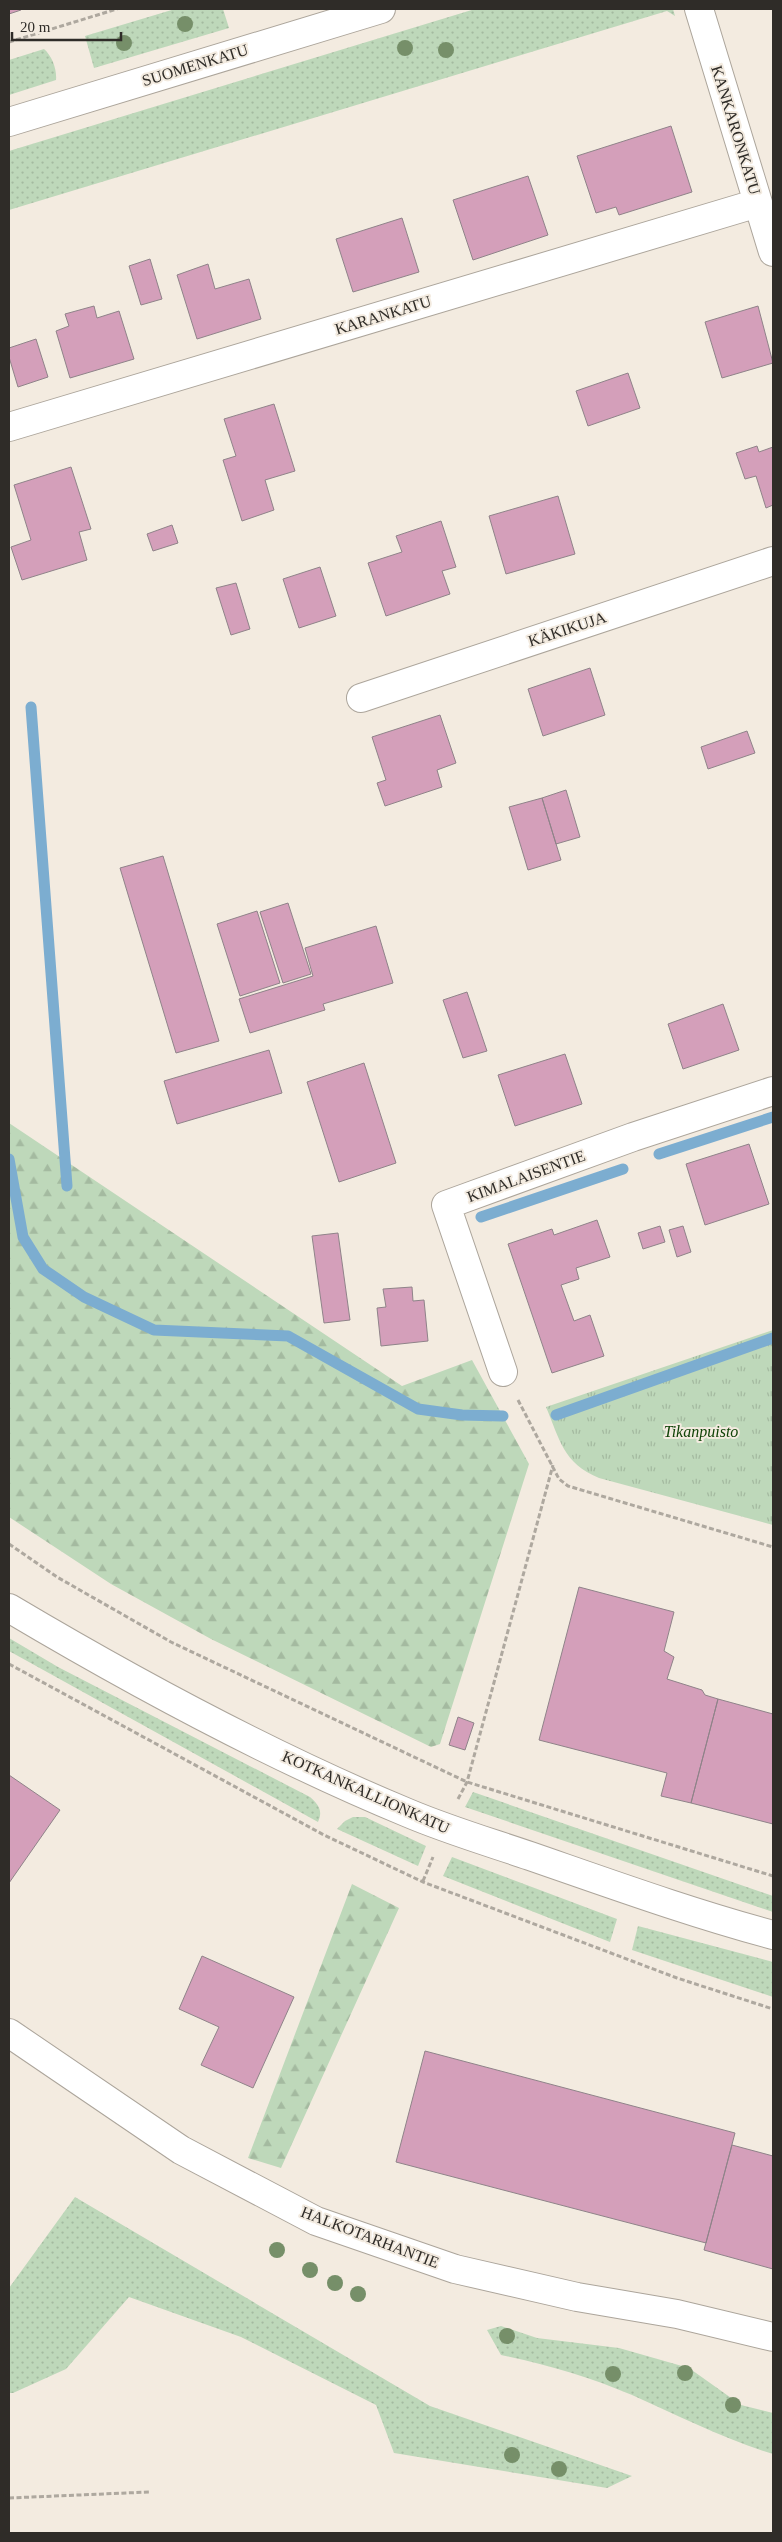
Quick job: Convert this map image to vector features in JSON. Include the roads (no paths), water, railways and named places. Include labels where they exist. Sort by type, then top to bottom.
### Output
[{"type":"street","name":"SUOMENKATU","points":[[9,122],[381,9]]},
{"type":"street","name":"KANKARONKATU","points":[[699,9],[773,252]]},
{"type":"street","name":"KARANKATU","points":[[9,427],[758,203]]},
{"type":"street","name":"KÄKIKUJA","points":[[361,698],[773,561]]},
{"type":"street","name":"KIMALAISENTIE","points":[[503,1372],[446,1205],[633,1137],[773,1091]]},
{"type":"street","name":"KOTKANKALLIONKATU","points":[[9,1608],[102,1662],[233,1732],[407,1813],[614,1887],[719,1921],[773,1935]]},
{"type":"street","name":"HALKOTARHANTIE","points":[[9,2033],[181,2150],[316,2221],[455,2269],[577,2297],[677,2314],[773,2337]]},
{"type":"waterway","points":[[31,707],[67,1186]]},
{"type":"waterway","points":[[659,1154],[773,1117]]},
{"type":"waterway","points":[[9,1159],[23,1237],[43,1269],[84,1297],[154,1330],[288,1336],[418,1409],[462,1415],[503,1416]]},
{"type":"waterway","points":[[481,1217],[623,1169]]},
{"type":"waterway","points":[[556,1415],[773,1338]]},
{"type":"park label","name":"Tikanpuisto","points":[[701,1431]]}]
